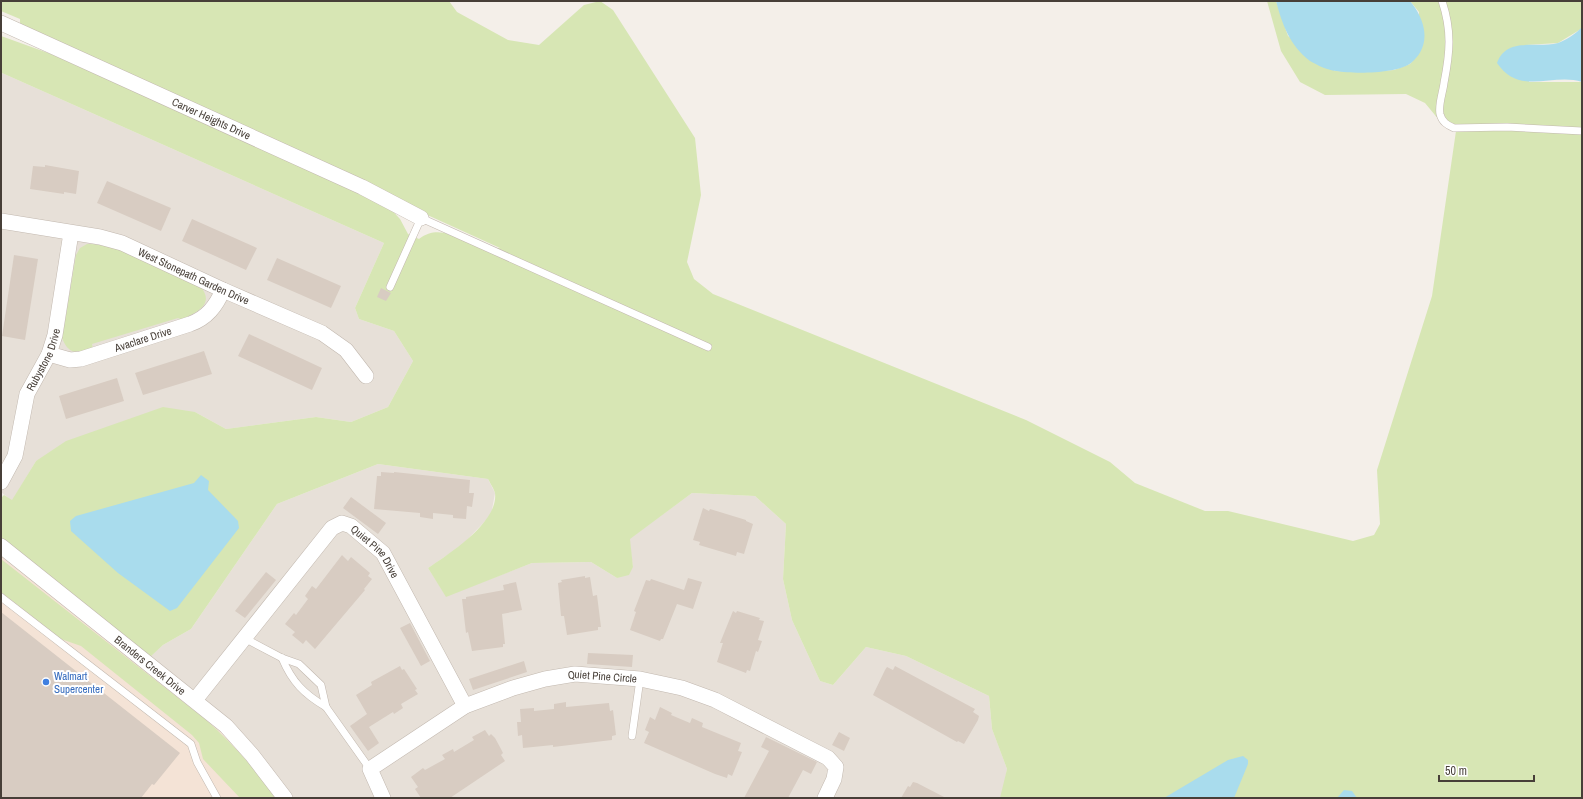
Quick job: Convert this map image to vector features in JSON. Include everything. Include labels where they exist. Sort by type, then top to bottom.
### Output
[{"type":"street","name":"Carver Heights Drive","points":[[1,23],[362,187],[421,218]]},
{"type":"street","name":"West Stonepath Garden Drive","points":[[1,221],[122,243],[223,290],[322,333],[346,350],[366,376]]},
{"type":"street","name":"Rubystone Drive","points":[[1,482],[15,456],[27,394],[49,354],[55,335],[71,233]]},
{"type":"street","name":"Avaclare Drive","points":[[49,354],[70,360],[81,359],[199,321],[217,304],[223,290]]},
{"type":"street","name":"Quiet Pine Drive","points":[[195,700],[332,528],[342,523],[347,524],[376,545],[383,553],[465,706]]},
{"type":"street","name":"Branders Creek Drive","points":[[1,546],[226,726],[278,786],[285,798]]},
{"type":"street","name":"Quiet Pine Circle","points":[[370,769],[465,706],[513,688],[545,679],[575,674],[640,679],[682,688],[715,700],[828,758],[836,767],[834,779],[825,798]]},
{"type":"street","points":[[370,769],[383,798]]},
{"type":"lane","points":[[1442,1],[1449,29],[1450,53],[1439,110],[1442,120],[1454,128],[1507,127],[1582,131]]},
{"type":"lane","points":[[390,287],[421,218],[708,347]]},
{"type":"lane","points":[[1,598],[191,744],[197,762],[217,798]]},
{"type":"lane","points":[[244,638],[282,658],[299,664],[321,685],[326,707],[370,769]]},
{"type":"lane","points":[[282,658],[290,678],[311,698],[326,707]]},
{"type":"lane","points":[[632,736],[640,679]]},
{"type":"shaded area","points":[[2,73],[384,243],[355,308],[359,319],[394,331],[413,361],[388,407],[351,422],[316,417],[226,429],[195,412],[36,461],[12,501],[1,492]]},
{"type":"shaded area","points":[[378,464],[488,479],[495,493],[491,515],[461,546],[428,568],[446,596],[532,563],[591,562],[617,578],[633,567],[629,539],[692,493],[755,496],[786,524],[783,579],[792,620],[820,681],[833,685],[866,647],[906,656],[989,696],[992,729],[1007,769],[1002,797],[287,798],[146,660],[163,645],[191,629],[277,504]]},
{"type":"shaded area","points":[[1,554],[195,700],[285,798],[1,798]]},
{"type":"green space","points":[[1,1],[449,1],[457,12],[508,40],[539,45],[584,5],[600,1],[613,10],[695,138],[701,195],[687,262],[694,279],[713,294],[1026,420],[1110,462],[1135,483],[1205,511],[1228,511],[1353,541],[1374,535],[1380,524],[1377,470],[1432,296],[1456,131],[1444,126],[1425,103],[1406,94],[1325,95],[1300,82],[1281,51],[1267,1],[1276,1],[1288,36],[1335,71],[1367,72],[1394,70],[1410,64],[1419,53],[1419,12],[1410,1],[1582,1],[1581,29],[1558,43],[1526,45],[1529,82],[1582,82],[1582,798],[1000,798],[1007,769],[992,729],[989,696],[906,656],[866,647],[833,685],[820,681],[792,620],[783,579],[786,524],[755,496],[692,493],[630,539],[633,567],[629,575],[617,578],[591,562],[532,563],[446,597],[428,568],[459,546],[481,526],[489,515],[494,504],[495,493],[493,488],[488,479],[378,464],[277,504],[191,629],[163,645],[149,658],[1,541],[1,498],[4,495],[12,500],[36,461],[66,441],[163,407],[195,412],[226,429],[316,417],[351,422],[388,407],[413,361],[394,331],[359,319],[355,308],[384,243],[2,73],[1,74],[1,36],[51,54],[388,206],[400,219],[408,234],[419,239],[427,234],[442,233],[450,234],[481,247],[500,248],[20,30],[20,19],[1,11]]},
{"type":"green space","points":[[87,244],[115,248],[130,253],[201,287],[205,293],[205,303],[198,311],[182,320],[178,318],[92,344],[93,348],[74,352],[68,348],[62,338],[76,255],[80,248]]},
{"type":"green space","points":[[1,559],[205,719],[243,756],[275,798],[240,798],[203,759],[199,743],[192,735],[81,646],[61,639],[1,592]]},
{"type":"water","points":[[1276,1],[1410,1],[1420,16],[1423,24],[1424,40],[1422,48],[1418,56],[1411,63],[1396,69],[1364,73],[1329,70],[1310,61],[1297,49],[1284,26]]},
{"type":"water","points":[[1582,27],[1582,82],[1560,80],[1537,82],[1516,79],[1506,73],[1497,63],[1508,49],[1515,46],[1558,43],[1577,32]]},
{"type":"water","points":[[201,475],[209,481],[208,490],[238,521],[239,528],[177,608],[170,611],[118,573],[71,531],[70,521],[76,516],[194,483]]},
{"type":"water","points":[[1243,756],[1248,760],[1248,764],[1234,798],[1164,798],[1228,760]]},
{"type":"water","points":[[1344,790],[1352,791],[1357,798],[1337,798]]},
{"type":"building","points":[[45,165],[79,171],[76,194],[64,192],[64,194],[30,189],[33,166],[45,167]]},
{"type":"building","points":[[107,181],[171,208],[161,231],[97,203]]},
{"type":"building","points":[[192,219],[257,248],[246,270],[182,241]]},
{"type":"building","points":[[14,255],[38,259],[25,340],[2,336]]},
{"type":"building","points":[[277,258],[341,286],[331,308],[267,280]]},
{"type":"building","points":[[381,288],[391,293],[386,301],[377,297]]},
{"type":"building","points":[[249,334],[322,368],[312,390],[238,356]]},
{"type":"building","points":[[204,351],[212,374],[143,395],[135,373]]},
{"type":"building","points":[[117,378],[124,401],[66,419],[59,396]]},
{"type":"building","points":[[381,472],[470,480],[469,493],[474,493],[472,507],[467,506],[466,519],[453,518],[453,515],[433,513],[433,519],[420,517],[420,513],[374,509],[377,476],[381,476]]},
{"type":"building","points":[[351,497],[386,523],[378,534],[343,508]]},
{"type":"building","points":[[703,508],[709,511],[710,509],[746,520],[753,524],[744,554],[737,552],[736,556],[699,545],[700,542],[693,540]]},
{"type":"building","points":[[342,555],[348,561],[351,557],[370,573],[368,576],[372,579],[364,589],[365,590],[315,649],[306,640],[303,644],[292,635],[295,632],[285,624],[294,613],[296,615],[308,599],[305,596],[312,586],[316,589]]},
{"type":"building","points":[[266,572],[276,580],[245,618],[235,611]]},
{"type":"building","points":[[585,576],[585,578],[590,577],[593,596],[597,595],[601,627],[598,627],[598,630],[567,635],[564,616],[561,616],[558,583],[562,582],[561,580]]},
{"type":"building","points":[[688,578],[702,582],[693,609],[677,604],[663,639],[660,641],[630,630],[636,612],[634,611],[646,580],[650,581],[651,579],[684,590]]},
{"type":"building","points":[[516,582],[522,610],[502,614],[505,644],[503,644],[503,647],[472,651],[468,632],[466,633],[462,599],[504,590],[503,585]]},
{"type":"building","points":[[733,611],[760,618],[759,620],[764,621],[758,640],[762,641],[758,652],[756,651],[750,671],[747,670],[746,673],[717,662],[723,643],[720,643]]},
{"type":"building","name":"Walmart Supercenter","points":[[1,612],[180,753],[154,785],[152,784],[141,798],[1,798]]},
{"type":"building","points":[[410,623],[430,661],[421,666],[400,628]]},
{"type":"building","points":[[588,653],[633,655],[632,667],[587,664]]},
{"type":"building","points":[[524,661],[527,672],[473,690],[469,679]]},
{"type":"building","points":[[400,666],[402,670],[404,669],[417,689],[415,690],[418,694],[401,704],[403,708],[394,714],[393,712],[369,727],[379,743],[368,751],[350,726],[367,714],[356,695],[372,685],[371,682]]},
{"type":"building","points":[[895,666],[975,709],[973,712],[979,716],[978,720],[964,744],[958,741],[957,742],[873,695],[887,667],[893,670]]},
{"type":"building","points":[[566,702],[566,707],[609,703],[610,711],[613,710],[616,735],[612,736],[612,740],[553,747],[553,745],[523,748],[522,735],[518,736],[517,722],[521,722],[520,709],[534,708],[534,711],[554,709],[554,704]]},
{"type":"building","points":[[660,707],[672,713],[671,715],[690,723],[692,718],[703,723],[702,727],[741,743],[738,751],[742,752],[732,776],[728,774],[727,778],[715,774],[644,743],[649,732],[645,730],[650,717],[655,720]]},
{"type":"building","points":[[485,730],[489,736],[491,734],[495,738],[503,753],[501,755],[505,761],[450,798],[421,798],[415,789],[418,787],[411,777],[423,768],[425,770],[445,759],[442,755],[453,749],[454,752],[474,740],[472,737]]},
{"type":"building","points":[[839,732],[850,738],[844,751],[832,745]]},
{"type":"building","points":[[766,737],[817,762],[811,774],[803,770],[788,798],[744,798],[769,751],[761,747]]},
{"type":"building","points":[[913,782],[946,798],[901,798],[908,786],[910,787]]},
{"type":"place","name":"Walmart Supercenter","points":[[46,682]]}]
